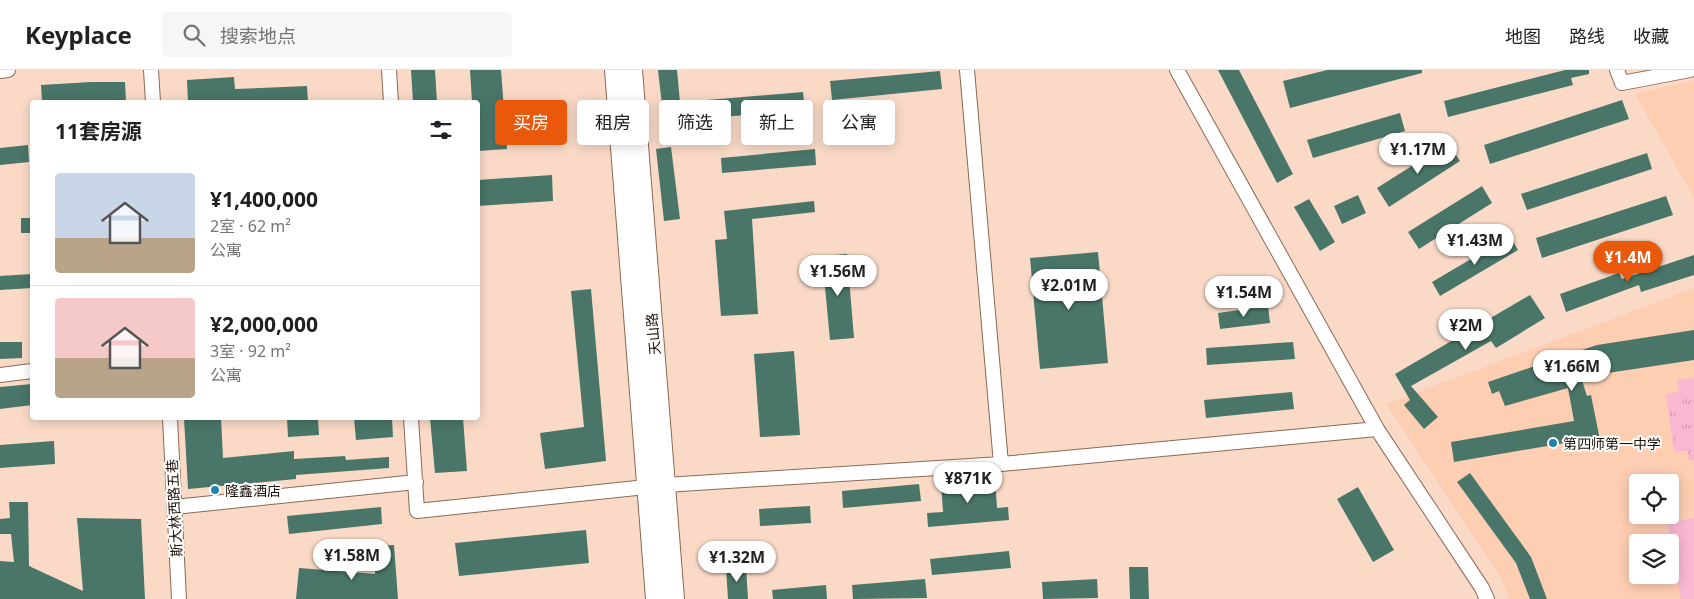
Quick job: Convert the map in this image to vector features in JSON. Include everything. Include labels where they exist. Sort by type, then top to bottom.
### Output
[{"type":"main road","name":"天山路","points":[[615,70],[656,486],[674,599]]},
{"type":"main road","name":"天山路","points":[[632,70],[656,486],[656,599]]},
{"type":"street","points":[[0,71],[8,70]]},
{"type":"street","points":[[151,70],[153,100]]},
{"type":"street","points":[[389,70],[391,100]]},
{"type":"street","points":[[967,70],[1001,464]]},
{"type":"street","points":[[1177,70],[1377,429],[1482,588],[1487,599]]},
{"type":"street","points":[[1617,70],[1622,83],[1690,70]]},
{"type":"street","points":[[0,375],[30,371]]},
{"type":"street","name":"斯大林西路五巷","points":[[170,420],[179,599]]},
{"type":"street","points":[[411,420],[417,511],[656,486],[1001,464],[1377,429]]},
{"type":"street","points":[[174,507],[416,482]]},
{"type":"shaded area","points":[[1694,80],[1694,198],[1635,94]]},
{"type":"shaded area","name":"第四师第一中学","points":[[1694,288],[1694,599],[1509,599],[1501,578],[1386,404]]},
{"type":"green space","points":[[1694,378],[1694,460],[1689,461],[1687,450],[1674,452],[1666,394],[1679,392],[1677,380]]},
{"type":"green space","points":[[1694,518],[1694,599],[1681,599],[1678,584],[1679,534],[1669,534],[1667,524],[1679,524],[1679,521]]},
{"type":"building","points":[[411,70],[435,70],[437,100],[413,100]]},
{"type":"building","points":[[470,70],[501,70],[503,100],[495,100],[495,145],[507,145],[507,149],[480,151],[480,100],[472,100]]},
{"type":"building","points":[[658,70],[677,70],[680,100],[661,100]]},
{"type":"building","points":[[1218,70],[1239,70],[1293,174],[1277,183]]},
{"type":"building","points":[[1327,70],[1422,70],[1422,73],[1290,108],[1283,81]]},
{"type":"building","points":[[1565,70],[1589,70],[1589,74],[1571,78],[1573,85],[1448,117],[1444,101]]},
{"type":"building","points":[[940,71],[942,89],[832,100],[830,81]]},
{"type":"building","points":[[234,77],[235,89],[307,86],[308,100],[188,100],[187,80]]},
{"type":"building","points":[[125,82],[126,100],[42,100],[41,85]]},
{"type":"building","points":[[803,92],[804,100],[741,100],[741,115],[731,116],[731,100],[707,100]]},
{"type":"building","points":[[1622,100],[1629,119],[1490,164],[1484,145]]},
{"type":"building","points":[[1400,113],[1405,131],[1313,158],[1307,140]]},
{"type":"building","points":[[1448,143],[1460,161],[1389,207],[1377,188]]},
{"type":"building","points":[[28,145],[29,162],[0,165],[0,148]]},
{"type":"building","points":[[671,147],[680,219],[664,221],[656,149]]},
{"type":"building","points":[[815,149],[816,165],[722,173],[721,158]]},
{"type":"building","points":[[1647,153],[1652,169],[1527,210],[1521,194]]},
{"type":"building","points":[[552,175],[553,201],[480,206],[480,180]]},
{"type":"building","points":[[1482,186],[1492,203],[1419,249],[1408,232]]},
{"type":"building","points":[[1358,195],[1366,213],[1342,224],[1334,206]]},
{"type":"building","points":[[1666,196],[1673,215],[1542,258],[1536,238]]},
{"type":"building","points":[[1309,199],[1335,242],[1320,251],[1294,207]]},
{"type":"building","points":[[814,201],[815,212],[752,219],[758,314],[721,316],[715,240],[727,239],[724,211]]},
{"type":"building","points":[[21,218],[30,218],[30,233],[21,233]]},
{"type":"building","points":[[1510,236],[1518,250],[1440,296],[1432,282]]},
{"type":"building","points":[[1098,252],[1108,363],[1040,369],[1030,258]]},
{"type":"building","points":[[847,254],[854,338],[830,340],[822,256]]},
{"type":"building","points":[[1694,255],[1694,275],[1641,292],[1639,285],[1566,312],[1560,294],[1619,273],[1622,279]]},
{"type":"building","points":[[30,274],[30,288],[0,290],[0,276]]},
{"type":"building","points":[[591,289],[606,461],[545,469],[540,433],[584,427],[571,291]]},
{"type":"building","points":[[1530,295],[1545,318],[1496,348],[1491,341],[1411,386],[1438,417],[1424,429],[1404,405],[1410,400],[1395,374]]},
{"type":"building","points":[[1268,306],[1270,323],[1220,329],[1218,313]]},
{"type":"building","points":[[1694,330],[1694,360],[1601,374],[1599,360],[1578,368],[1587,396],[1591,395],[1601,445],[1579,448],[1576,441],[1454,462],[1451,442],[1574,421],[1568,388],[1505,406],[1499,391],[1492,394],[1488,382],[1597,345]]},
{"type":"building","points":[[0,342],[22,342],[22,358],[0,359]]},
{"type":"building","points":[[1293,342],[1295,359],[1207,365],[1206,348]]},
{"type":"building","points":[[794,351],[800,435],[760,437],[754,354]]},
{"type":"building","points":[[30,384],[30,405],[0,409],[0,387]]},
{"type":"building","points":[[1292,392],[1294,409],[1206,418],[1204,400]]},
{"type":"building","points":[[184,420],[221,420],[223,458],[294,451],[294,459],[345,456],[346,460],[389,457],[389,468],[296,475],[296,479],[188,489]]},
{"type":"building","points":[[287,420],[318,420],[319,435],[288,437]]},
{"type":"building","points":[[354,420],[392,420],[393,437],[356,440]]},
{"type":"building","points":[[430,420],[463,420],[467,471],[435,473]]},
{"type":"building","points":[[54,441],[55,464],[0,468],[0,445]]},
{"type":"building","points":[[1470,473],[1531,557],[1547,599],[1530,599],[1516,563],[1457,482]]},
{"type":"building","points":[[995,478],[997,508],[1008,507],[1009,520],[928,527],[927,513],[943,512],[941,483]]},
{"type":"building","points":[[919,484],[921,501],[843,508],[842,491]]},
{"type":"building","points":[[1358,487],[1394,550],[1373,562],[1337,499]]},
{"type":"building","points":[[9,502],[28,502],[29,566],[83,591],[77,518],[141,519],[145,599],[0,599],[0,561],[14,562],[11,534],[0,534],[0,519],[10,518]]},
{"type":"building","points":[[810,506],[811,523],[760,526],[759,509]]},
{"type":"building","points":[[381,507],[382,524],[289,534],[287,516]]},
{"type":"building","points":[[586,530],[589,563],[459,576],[455,543]]},
{"type":"building","points":[[394,545],[398,599],[296,599],[299,568],[375,574],[376,546]]},
{"type":"building","points":[[1009,551],[1011,568],[932,575],[930,559]]},
{"type":"building","points":[[746,567],[748,599],[728,599],[726,568]]},
{"type":"building","points":[[1129,567],[1148,567],[1149,599],[1130,599]]},
{"type":"building","points":[[925,579],[927,598],[853,599],[852,585]]},
{"type":"building","points":[[1097,579],[1098,598],[1043,599],[1042,582]]},
{"type":"building","points":[[826,585],[827,599],[773,599],[772,590]]},
{"type":"place","name":"第四师第一中学","points":[[1553,443]]},
{"type":"place","name":"隆鑫酒店","points":[[215,490]]}]
